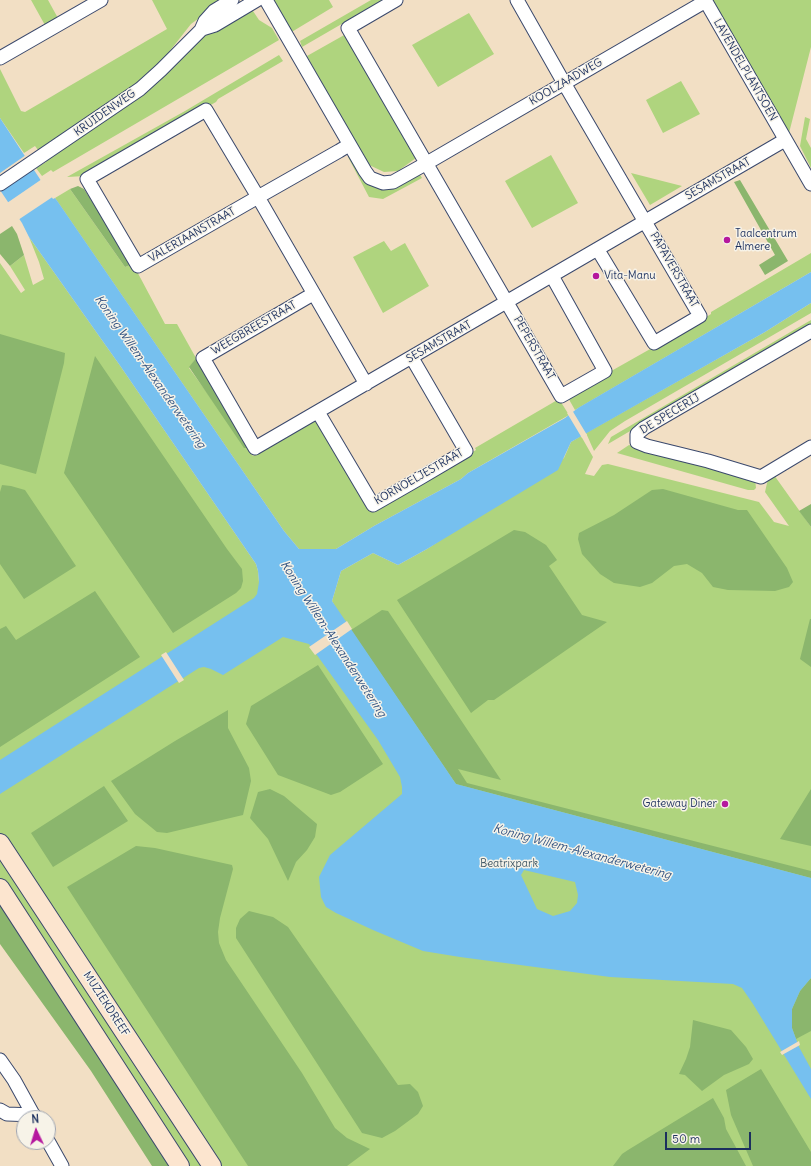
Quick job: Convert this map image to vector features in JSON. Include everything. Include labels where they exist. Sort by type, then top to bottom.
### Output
[{"type":"main road","name":"MUZIEKDREEF","points":[[0,843],[212,1166]]},
{"type":"main road","points":[[0,888],[180,1166]]},
{"type":"street","points":[[0,58],[101,0]]},
{"type":"street","name":"KRUIDENWEG","points":[[0,184],[140,89],[201,30],[205,21],[214,11],[232,0]]},
{"type":"street","name":"KRUIDENWEG","points":[[201,30],[215,25],[257,0]]},
{"type":"street","name":"KOOLZAADWEG","points":[[266,0],[365,171],[370,178],[383,183],[393,182],[427,163],[705,1]]},
{"type":"street","points":[[396,0],[348,28],[427,163]]},
{"type":"street","name":"PAPAVERSTRAAT","points":[[518,0],[564,83],[700,316],[654,343],[598,250]]},
{"type":"street","name":"LAVENDELPLANTSOEN","points":[[705,1],[811,184]]},
{"type":"street","name":"VALERIAANSTRAAT","points":[[258,197],[206,110],[87,179],[138,266],[349,145]]},
{"type":"street","name":"SESAMSTRAAT","points":[[318,412],[785,140]]},
{"type":"street","name":"PEPERSTRAAT","points":[[427,163],[561,396],[605,371],[552,276]]},
{"type":"street","points":[[258,197],[366,384]]},
{"type":"street","name":"WEEGBREESTRAAT","points":[[313,294],[203,358],[255,448],[318,412]]},
{"type":"street","name":"DE SPECERIJ","points":[[811,331],[644,428],[637,434],[637,442],[647,446],[708,461],[761,477],[811,447]]},
{"type":"street","name":"KORNOELJESTRAAT","points":[[318,412],[373,505],[466,451],[412,358]]},
{"type":"street","points":[[0,1060],[14,1080],[31,1110]]},
{"type":"street","points":[[0,1110],[7,1114],[16,1115]]},
{"type":"street","points":[[53,1150],[62,1166]]},
{"type":"green space","points":[[31,0],[48,0],[59,20],[46,27]]},
{"type":"green space","points":[[152,0],[224,0],[191,24],[165,57],[132,87],[38,150],[35,146],[24,153],[0,118],[0,69],[21,111],[25,112],[167,29]]},
{"type":"green space","points":[[271,0],[329,0],[333,7],[290,33]]},
{"type":"green space","points":[[371,0],[383,0],[302,47],[300,41]]},
{"type":"green space","points":[[711,0],[811,0],[811,47],[789,133]]},
{"type":"green space","points":[[251,8],[259,20],[272,28],[279,40],[53,172],[51,170],[42,176],[36,168],[46,162],[44,159],[199,38]]},
{"type":"green space","points":[[469,13],[494,54],[438,87],[412,45]]},
{"type":"green space","points":[[346,34],[416,158],[398,171],[384,172],[367,164],[307,56]]},
{"type":"green space","points":[[279,55],[283,61],[218,99],[216,102],[85,176],[67,177],[185,111]]},
{"type":"green space","points":[[681,81],[700,114],[663,133],[646,100]]},
{"type":"green space","points":[[805,117],[810,119],[806,139],[811,148],[811,168],[800,146]]},
{"type":"green space","points":[[551,155],[578,203],[532,228],[505,181]]},
{"type":"green space","points":[[352,156],[367,180],[419,173],[422,178],[383,199],[369,197],[348,157]]},
{"type":"green space","points":[[631,173],[682,186],[650,205]]},
{"type":"green space","points":[[740,180],[788,261],[765,275],[759,265],[775,255],[734,182]]},
{"type":"green space","points":[[78,186],[84,189],[133,264],[125,267],[70,189]]},
{"type":"green space","points":[[70,189],[125,267],[133,264],[165,324],[177,324],[196,358],[189,368],[253,456],[317,418],[372,510],[476,450],[475,448],[559,399],[569,415],[468,473],[461,479],[374,526],[336,549],[299,549],[284,531],[55,198]]},
{"type":"green space","points":[[12,226],[17,234],[24,255],[10,266],[0,254],[0,234]]},
{"type":"green space","name":"Beatrixpark","points":[[29,237],[121,367],[256,564],[259,582],[339,614],[332,601],[341,571],[373,553],[398,565],[427,549],[564,458],[571,442],[581,436],[593,457],[585,474],[594,476],[602,465],[608,464],[759,502],[774,522],[789,526],[765,492],[768,479],[774,475],[811,527],[811,1166],[219,1166],[0,836],[0,263],[21,293],[25,290],[10,266],[24,255],[33,285],[44,279]]},
{"type":"green space","points":[[384,241],[391,251],[405,243],[429,286],[383,313],[353,257]]},
{"type":"green space","points":[[811,253],[811,272],[575,410],[567,396],[698,322],[711,314],[711,312]]},
{"type":"green space","points":[[811,303],[811,313],[625,421],[610,431],[594,451],[586,433],[765,332]]},
{"type":"green space","points":[[811,320],[811,325],[608,444],[611,437]]},
{"type":"green space","points":[[0,334],[65,353],[64,363],[36,474],[0,464]]},
{"type":"green space","points":[[95,356],[242,569],[243,581],[241,588],[236,593],[173,633],[64,473]]},
{"type":"green space","points":[[196,358],[248,448],[244,448],[189,367]]},
{"type":"green space","points":[[629,445],[753,478],[755,479],[756,488],[754,490],[748,490],[617,453]]},
{"type":"green space","points":[[2,485],[25,490],[76,566],[24,599],[0,564],[0,492]]},
{"type":"green space","points":[[663,489],[738,510],[747,510],[787,568],[793,582],[789,587],[775,591],[728,590],[713,587],[702,573],[687,564],[674,566],[652,583],[640,587],[614,583],[600,574],[582,554],[578,539],[579,533],[614,515],[652,490]]},
{"type":"green space","points":[[811,504],[811,527],[799,511]]},
{"type":"green space","points":[[514,530],[525,532],[546,545],[557,560],[549,566],[582,615],[607,622],[494,700],[488,700],[471,713],[397,600]]},
{"type":"green space","points":[[95,591],[140,657],[0,747],[0,629],[6,626],[16,640]]},
{"type":"green space","points":[[382,610],[388,611],[501,780],[458,769],[467,783],[811,871],[811,878],[456,784],[351,630]]},
{"type":"green space","points":[[811,619],[811,667],[800,659]]},
{"type":"green space","points":[[318,665],[383,764],[340,792],[331,795],[278,775],[246,724],[251,706]]},
{"type":"green space","points":[[228,710],[228,728],[249,768],[251,781],[243,815],[167,833],[157,832],[135,814],[111,781]]},
{"type":"green space","points":[[104,786],[128,821],[53,867],[31,833]]},
{"type":"green space","points":[[270,789],[284,796],[317,824],[315,837],[307,850],[296,862],[288,881],[268,839],[250,818],[258,792]]},
{"type":"green space","points":[[811,789],[811,846],[780,839]]},
{"type":"green space","points":[[136,846],[155,848],[232,865],[233,869],[220,918],[218,932],[219,943],[226,960],[302,1073],[335,1128],[347,1138],[370,1149],[347,1166],[248,1166],[67,887]]},
{"type":"green space","points":[[0,849],[206,1166],[189,1166],[0,882]]},
{"type":"green space","points":[[0,894],[176,1166],[152,1166],[91,1071],[0,944]]},
{"type":"green space","points":[[249,911],[273,917],[288,927],[398,1085],[410,1084],[418,1092],[423,1106],[418,1114],[395,1131],[382,1138],[362,1133],[236,938],[236,928],[240,919]]},
{"type":"green space","points":[[811,978],[811,1031],[796,1039],[792,1028],[792,1009],[800,991]]},
{"type":"green space","points":[[693,1020],[731,1030],[746,1047],[753,1059],[749,1064],[724,1075],[702,1091],[685,1075],[679,1074],[690,1047]]},
{"type":"green space","points":[[761,1069],[811,1152],[811,1166],[753,1166],[731,1115],[726,1090]]},
{"type":"green space","points":[[713,1098],[724,1118],[726,1129],[746,1166],[613,1166],[622,1154]]},
{"type":"water","name":"Koning Willem-Alexanderwetering","points":[[0,118],[53,199],[55,198],[58,202],[284,531],[299,549],[336,549],[374,526],[461,479],[468,473],[565,418],[578,408],[811,272],[811,303],[765,332],[571,442],[558,470],[427,549],[398,565],[373,553],[341,571],[332,601],[456,784],[811,878],[811,978],[800,991],[792,1009],[792,1028],[799,1047],[811,1069],[811,1099],[753,1004],[742,988],[733,984],[610,977],[423,951],[373,930],[326,907],[321,897],[319,877],[330,855],[402,794],[402,787],[400,777],[378,740],[309,644],[283,637],[223,675],[211,669],[204,667],[199,668],[0,794],[0,760],[254,598],[257,594],[259,582],[256,564],[121,367],[29,237],[22,223],[0,190]],"holes":[[[524,870],[575,882],[578,895],[577,903],[570,911],[553,916],[537,909],[521,875]]]},
{"type":"pier","points":[[26,155],[35,168],[0,192],[0,173]]},
{"type":"pier","points":[[42,179],[54,196],[18,220],[7,203]]},
{"type":"pier","points":[[572,410],[587,435],[582,438],[567,413]]},
{"type":"pier","points":[[347,621],[352,629],[315,655],[309,647]]},
{"type":"pier","points":[[166,652],[184,680],[179,683],[161,655]]},
{"type":"pier","points":[[799,1041],[800,1045],[782,1055],[780,1052]]},
{"type":"place","name":"Taalcentrum Almere","points":[[727,240]]},
{"type":"place","name":"Vita-Manu","points":[[596,276]]},
{"type":"place","name":"Gateway Diner","points":[[725,804]]}]
